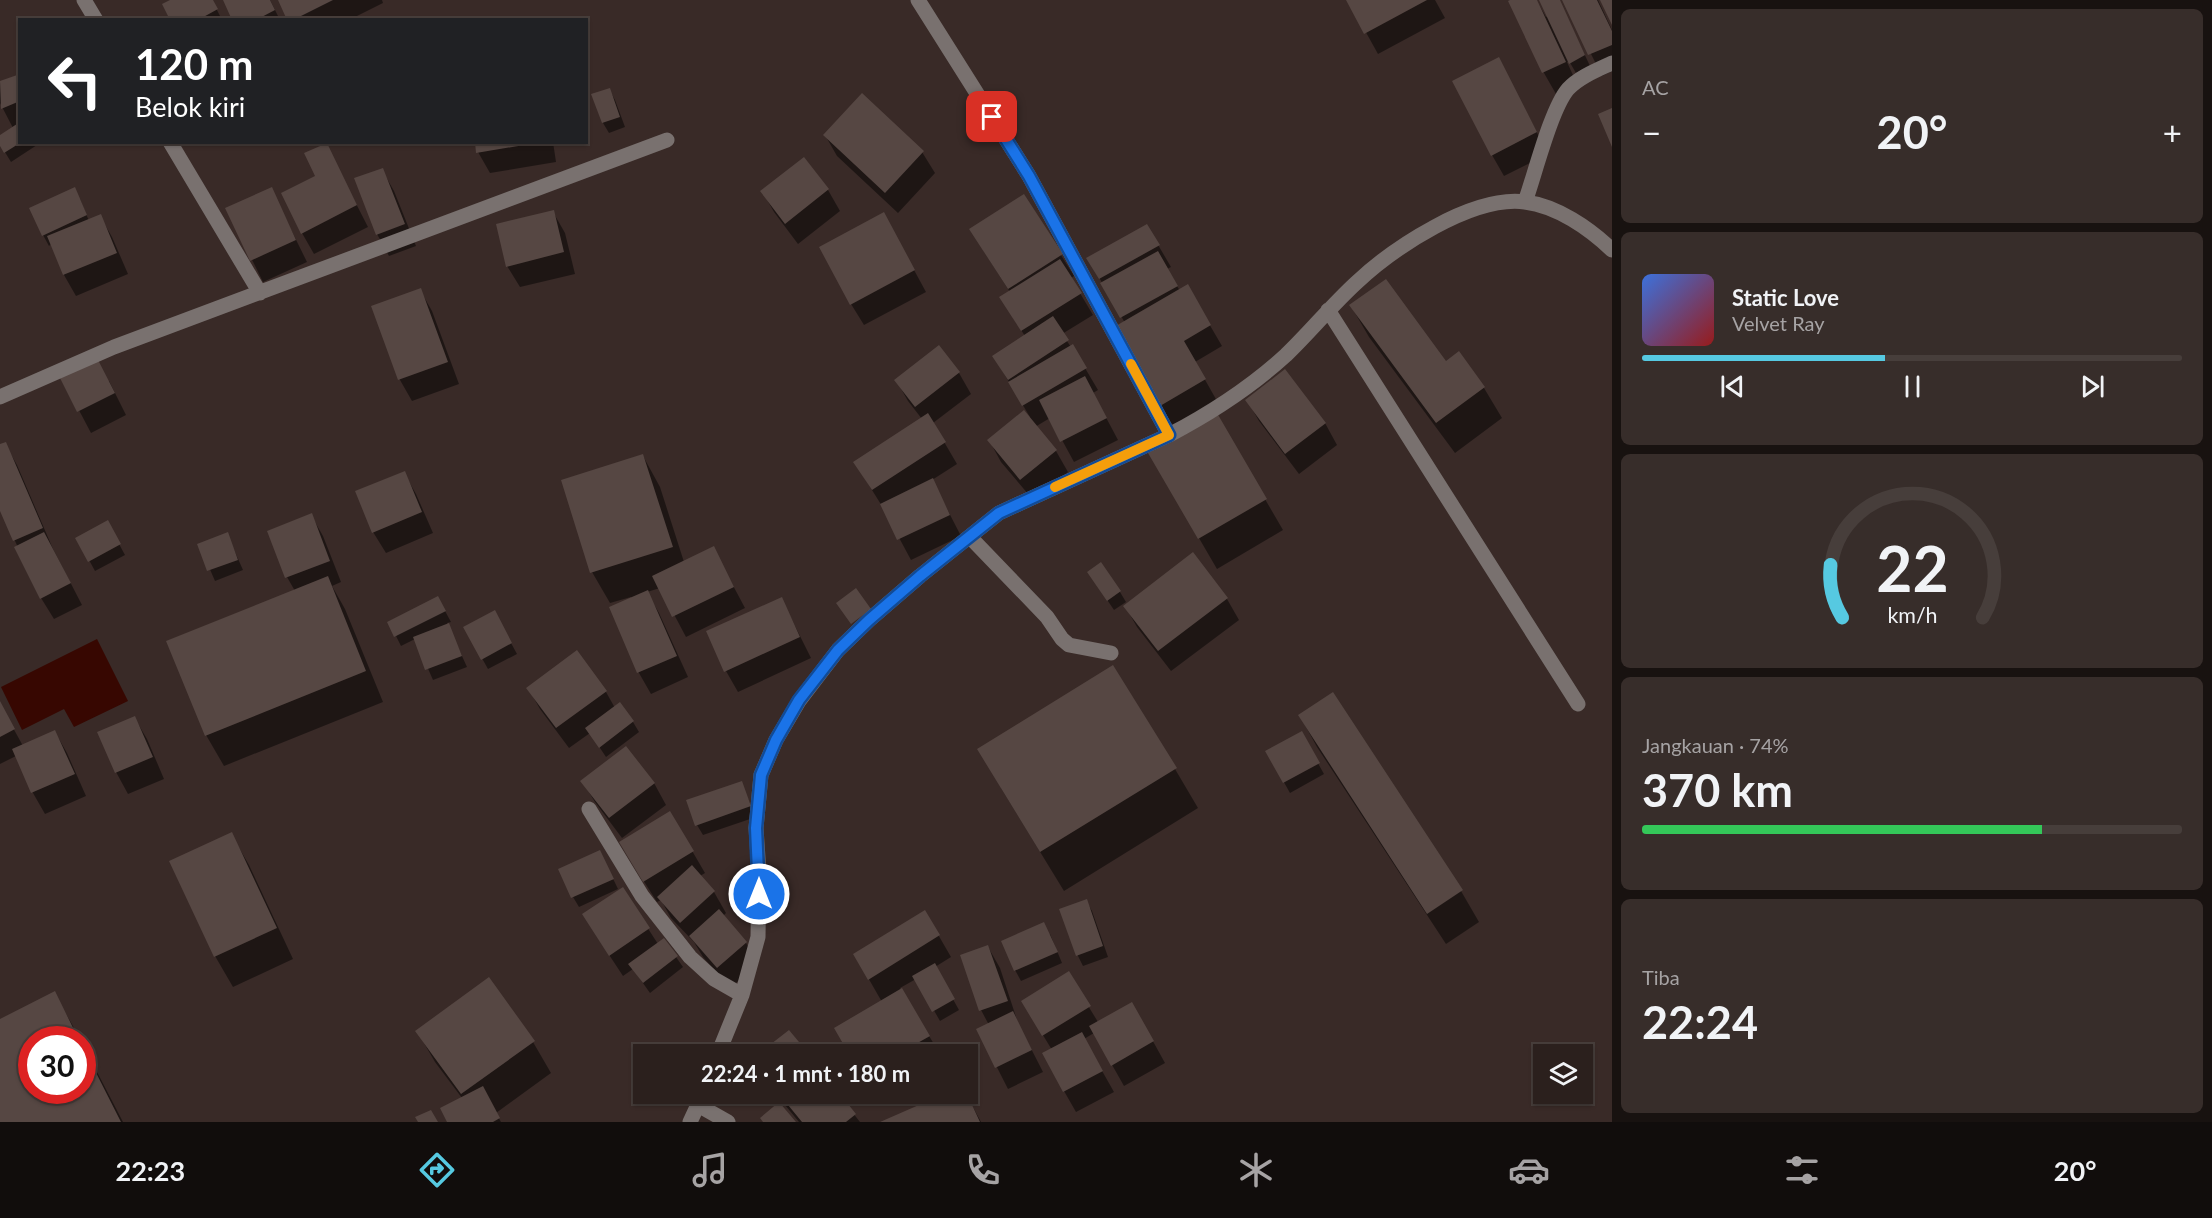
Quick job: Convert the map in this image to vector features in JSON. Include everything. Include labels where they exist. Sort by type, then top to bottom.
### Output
[{"type":"street","points":[[84,0],[95,18]]},
{"type":"street","points":[[918,0],[1029,176],[1169,435]]},
{"type":"street","points":[[1526,202],[1559,102],[1570,88],[1592,72],[1612,63]]},
{"type":"street","points":[[0,397],[114,347],[667,140]]},
{"type":"street","points":[[171,144],[260,293]]},
{"type":"street","points":[[722,1044],[742,995],[758,937],[759,873],[756,828],[761,775],[776,740],[799,700],[838,650],[903,591],[999,513],[1197,421],[1250,385],[1286,355],[1328,310],[1385,258],[1422,234],[1494,202],[1526,202],[1566,215],[1599,237],[1612,250]]},
{"type":"street","points":[[1328,310],[1578,704]]},
{"type":"street","points":[[970,537],[1047,616],[1062,639],[1069,645],[1111,653]]},
{"type":"street","points":[[589,809],[642,896],[690,957],[714,979],[742,995]]},
{"type":"street","points":[[690,1122],[698,1104]]},
{"type":"street","points":[[706,1104],[728,1122]]},
{"type":"shaded area","points":[[97,639],[128,701],[74,727],[64,709],[22,730],[1,687]]},
{"type":"building","points":[[170,0],[213,0],[218,9],[202,18],[169,18],[162,4]]},
{"type":"building","points":[[223,0],[270,0],[275,10],[260,18],[231,18]]},
{"type":"building","points":[[278,0],[333,0],[297,18],[286,18]]},
{"type":"building","points":[[1346,0],[1427,0],[1364,34]]},
{"type":"building","points":[[1537,0],[1566,62],[1542,73],[1508,1]]},
{"type":"building","points":[[1539,0],[1560,0],[1585,55],[1569,64]]},
{"type":"building","points":[[1562,0],[1597,0],[1612,31],[1612,45],[1588,55]]},
{"type":"building","points":[[1600,0],[1612,0],[1612,25]]},
{"type":"building","points":[[1499,57],[1537,132],[1491,156],[1452,81]]},
{"type":"building","points":[[18,75],[18,102],[1,109],[0,81]]},
{"type":"building","points":[[610,88],[620,117],[602,123],[591,94]]},
{"type":"building","points":[[862,93],[924,151],[885,193],[823,135]]},
{"type":"building","points":[[1612,108],[1612,147],[1598,114]]},
{"type":"building","points":[[18,123],[18,144],[4,153],[0,146],[0,135]]},
{"type":"building","points":[[327,144],[357,205],[301,234],[281,193],[315,176],[304,153]]},
{"type":"building","points":[[475,144],[530,144],[476,153]]},
{"type":"building","points":[[804,157],[829,189],[785,224],[760,191]]},
{"type":"building","points":[[383,168],[405,224],[376,235],[354,178]]},
{"type":"building","points":[[75,187],[87,215],[42,236],[29,208]]},
{"type":"building","points":[[272,187],[296,240],[250,261],[225,208]]},
{"type":"building","points":[[1024,194],[1063,254],[1008,289],[969,229]]},
{"type":"building","points":[[554,210],[564,252],[506,267],[496,224]]},
{"type":"building","points":[[884,212],[915,270],[850,305],[819,247]]},
{"type":"building","points":[[101,214],[117,253],[63,275],[47,236]]},
{"type":"building","points":[[1147,224],[1160,245],[1099,279],[1086,258]]},
{"type":"building","points":[[1158,251],[1178,286],[1120,318],[1100,283]]},
{"type":"building","points":[[1060,259],[1082,293],[1021,331],[999,297]]},
{"type":"building","points":[[1386,279],[1446,361],[1459,351],[1485,387],[1436,423],[1349,305]]},
{"type":"building","points":[[1188,284],[1211,325],[1184,341],[1206,379],[1160,406],[1114,327]]},
{"type":"building","points":[[421,288],[448,362],[398,380],[371,306]]},
{"type":"building","points":[[1053,316],[1069,340],[1008,380],[992,356]]},
{"type":"building","points":[[1073,344],[1087,368],[1022,406],[1008,382]]},
{"type":"building","points":[[939,345],[960,372],[915,407],[894,380]]},
{"type":"building","points":[[97,358],[115,393],[77,412],[60,378]]},
{"type":"building","points":[[1285,369],[1326,423],[1285,454],[1245,400]]},
{"type":"building","points":[[1085,376],[1107,418],[1060,442],[1039,400]]},
{"type":"building","points":[[1024,410],[1057,450],[1020,480],[987,440]]},
{"type":"building","points":[[928,413],[946,442],[872,490],[853,462]]},
{"type":"building","points":[[1217,413],[1267,499],[1198,539],[1148,453]]},
{"type":"building","points":[[6,442],[43,528],[13,541],[0,511],[0,444]]},
{"type":"building","points":[[643,454],[673,547],[590,573],[561,480]]},
{"type":"building","points":[[405,471],[422,512],[372,533],[355,491]]},
{"type":"building","points":[[933,478],[950,515],[897,540],[880,504]]},
{"type":"building","points":[[312,513],[330,561],[285,578],[267,531]]},
{"type":"building","points":[[108,520],[121,544],[88,562],[75,538]]},
{"type":"building","points":[[44,532],[71,583],[40,599],[14,547]]},
{"type":"building","points":[[228,532],[238,560],[207,571],[197,544]]},
{"type":"building","points":[[714,546],[734,587],[672,617],[652,576]]},
{"type":"building","points":[[1193,552],[1228,598],[1158,651],[1123,606]]},
{"type":"building","points":[[1101,562],[1121,591],[1107,601],[1087,572]]},
{"type":"building","points":[[328,576],[366,671],[205,736],[166,641]]},
{"type":"building","points":[[856,588],[871,609],[851,624],[836,603]]},
{"type":"building","points":[[648,590],[677,656],[637,673],[609,607]]},
{"type":"building","points":[[438,596],[446,611],[394,637],[387,622]]},
{"type":"building","points":[[782,597],[800,637],[724,672],[706,631]]},
{"type":"building","points":[[495,610],[512,643],[481,660],[463,627]]},
{"type":"building","points":[[449,623],[462,656],[425,670],[413,637]]},
{"type":"building","points":[[577,650],[607,691],[556,728],[526,688]]},
{"type":"building","points":[[1113,665],[1177,768],[1040,852],[977,749]]},
{"type":"building","points":[[1333,692],[1463,890],[1427,914],[1298,715]]},
{"type":"building","points":[[0,701],[15,729],[0,737]]},
{"type":"building","points":[[620,702],[634,721],[599,748],[585,728]]},
{"type":"building","points":[[135,716],[153,757],[115,773],[97,732]]},
{"type":"building","points":[[55,730],[75,774],[31,793],[12,749]]},
{"type":"building","points":[[1302,731],[1320,763],[1283,783],[1265,751]]},
{"type":"building","points":[[626,746],[655,783],[609,818],[580,781]]},
{"type":"building","points":[[742,781],[751,806],[695,826],[686,800]]},
{"type":"building","points":[[670,811],[694,851],[643,882],[619,842]]},
{"type":"building","points":[[232,832],[277,928],[214,957],[169,861]]},
{"type":"building","points":[[600,850],[614,879],[571,898],[558,869]]},
{"type":"building","points":[[692,865],[715,891],[680,923],[657,897]]},
{"type":"building","points":[[623,887],[650,928],[609,956],[582,914]]},
{"type":"building","points":[[1087,899],[1103,946],[1076,956],[1059,909]]},
{"type":"building","points":[[719,909],[747,942],[717,968],[689,936]]},
{"type":"building","points":[[925,910],[940,935],[868,980],[853,954]]},
{"type":"building","points":[[1044,922],[1058,952],[1014,971],[1001,941]]},
{"type":"building","points":[[664,938],[678,956],[643,983],[628,964]]},
{"type":"building","points":[[988,945],[1008,1001],[979,1011],[960,955]]},
{"type":"building","points":[[935,963],[955,999],[932,1012],[912,976]]},
{"type":"building","points":[[1069,971],[1091,1006],[1042,1036],[1021,1001]]},
{"type":"building","points":[[489,977],[535,1041],[461,1094],[415,1031]]},
{"type":"building","points":[[902,988],[930,1036],[916,1044],[843,1044],[834,1028]]},
{"type":"building","points":[[55,991],[72,1026],[18,1026],[18,1104],[96,1104],[96,1073],[121,1122],[0,1122],[0,1019]]},
{"type":"building","points":[[1132,1002],[1154,1041],[1111,1066],[1089,1026]]},
{"type":"building","points":[[1013,1011],[1032,1050],[995,1068],[976,1029]]},
{"type":"building","points":[[789,1030],[801,1044],[771,1044]]},
{"type":"building","points":[[1082,1032],[1103,1071],[1063,1092],[1042,1053]]},
{"type":"building","points":[[483,1086],[500,1118],[493,1122],[447,1122],[440,1108]]},
{"type":"building","points":[[777,1104],[781,1104],[796,1122],[763,1122],[760,1118]]},
{"type":"building","points":[[787,1104],[848,1104],[856,1114],[846,1122],[802,1122]]},
{"type":"building","points":[[921,1104],[972,1104],[980,1122],[880,1122]]},
{"type":"building","points":[[431,1110],[438,1122],[418,1122],[415,1117]]},
{"type":"slow traffic","points":[[1055,487],[1169,435],[1131,364]]},
{"type":"route","points":[[759,894],[756,828],[761,775],[776,740],[799,700],[838,650],[920,576],[999,513],[1169,435],[1029,176],[992,117]]}]
